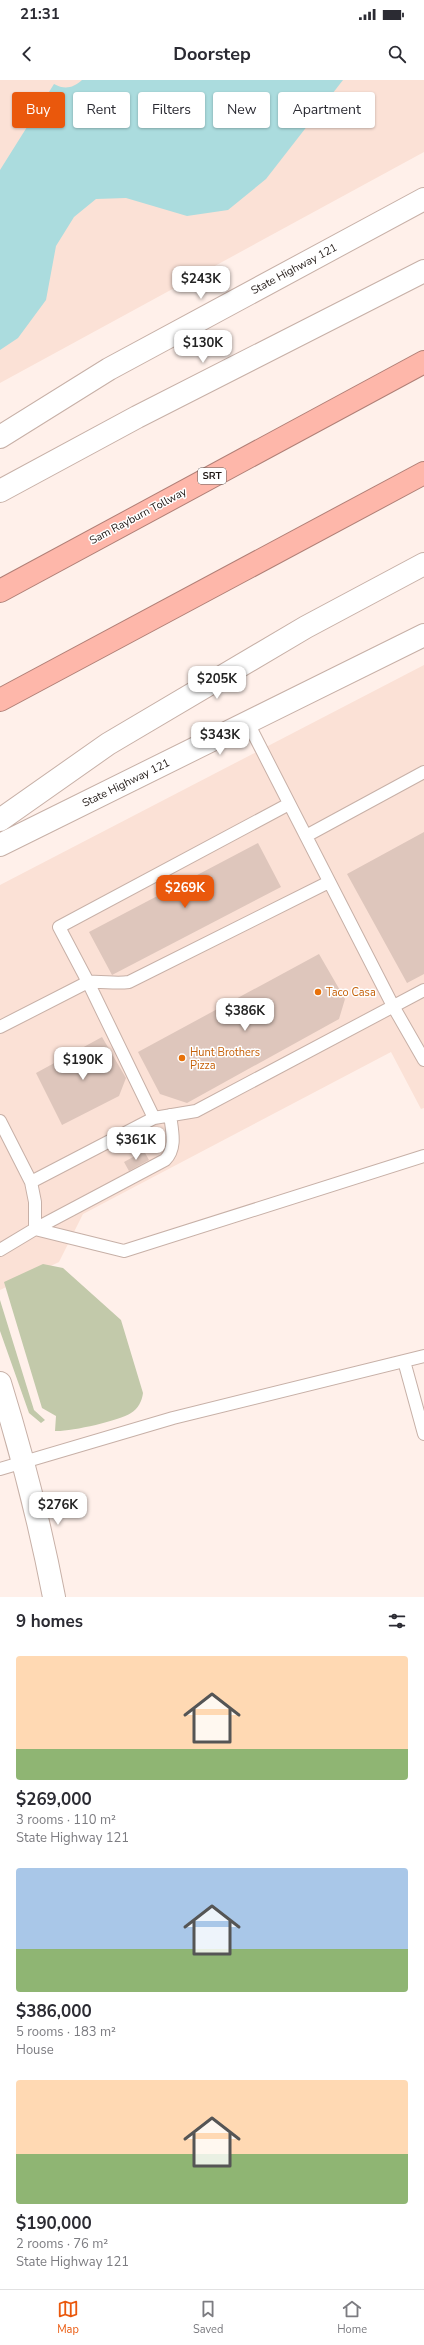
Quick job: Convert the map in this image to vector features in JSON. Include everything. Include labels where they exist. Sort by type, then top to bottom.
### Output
[{"type":"highway","name":"Sam Rayburn Tollway","points":[[0,590],[424,362]]},
{"type":"highway","points":[[0,700],[424,473]]},
{"type":"main road","name":"State Highway 121","points":[[0,437],[109,369],[424,199]]},
{"type":"main road","points":[[0,491],[137,417],[424,271]]},
{"type":"main road","points":[[0,820],[108,744],[306,627],[424,564]]},
{"type":"main road","name":"State Highway 121","points":[[0,845],[424,635]]},
{"type":"main road","points":[[0,1383],[24,1462],[42,1533],[54,1597]]},
{"type":"lane","points":[[248,723],[393,1006],[424,1060]]},
{"type":"lane","points":[[306,836],[424,772]]},
{"type":"lane","points":[[154,1118],[88,982],[59,927],[289,804]]},
{"type":"lane","points":[[0,1027],[88,982],[102,981],[116,984],[129,982],[329,882]]},
{"type":"lane","points":[[31,1182],[154,1118],[196,1111],[424,990]]},
{"type":"lane","points":[[0,1250],[35,1229],[165,1160],[171,1154],[173,1145],[170,1115]]},
{"type":"lane","points":[[0,1120],[31,1182],[35,1202],[35,1229]]},
{"type":"lane","points":[[35,1229],[124,1251],[424,1156]]},
{"type":"lane","points":[[0,1469],[173,1418],[424,1356]]},
{"type":"lane","points":[[404,1361],[424,1434]]},
{"type":"shaded area","points":[[0,80],[424,80],[424,152],[0,383]]},
{"type":"shaded area","points":[[424,665],[424,1108],[421,1109],[391,1052],[83,1214],[59,1262],[0,1290],[0,885]]},
{"type":"green space","points":[[43,1264],[63,1268],[121,1320],[143,1393],[142,1399],[136,1409],[131,1413],[94,1425],[71,1430],[55,1431],[56,1416],[42,1408],[4,1282]]},
{"type":"green space","points":[[0,1300],[34,1410],[45,1420],[41,1423],[29,1413],[0,1331]]},
{"type":"water","points":[[82,80],[343,80],[334,92],[278,92],[278,128],[306,128],[266,179],[228,210],[187,216],[126,198],[96,199],[74,217],[56,246],[46,300],[18,338],[0,350],[0,170],[26,128],[65,128],[65,92],[49,92],[54,84],[62,87],[75,85]]},
{"type":"building","points":[[424,832],[424,974],[407,983],[347,874]]},
{"type":"building","points":[[258,843],[281,887],[112,975],[89,932]]},
{"type":"building","points":[[319,954],[345,999],[339,1019],[187,1103],[160,1094],[138,1052]]},
{"type":"building","points":[[102,1037],[126,1078],[119,1096],[62,1125],[36,1073]]},
{"type":"building","points":[[144,1151],[149,1160],[129,1171],[124,1162]]},
{"type":"place","name":"Taco Casa","points":[[318,992]]},
{"type":"place","name":"Hunt Brothers Pizza","points":[[182,1058]]}]
